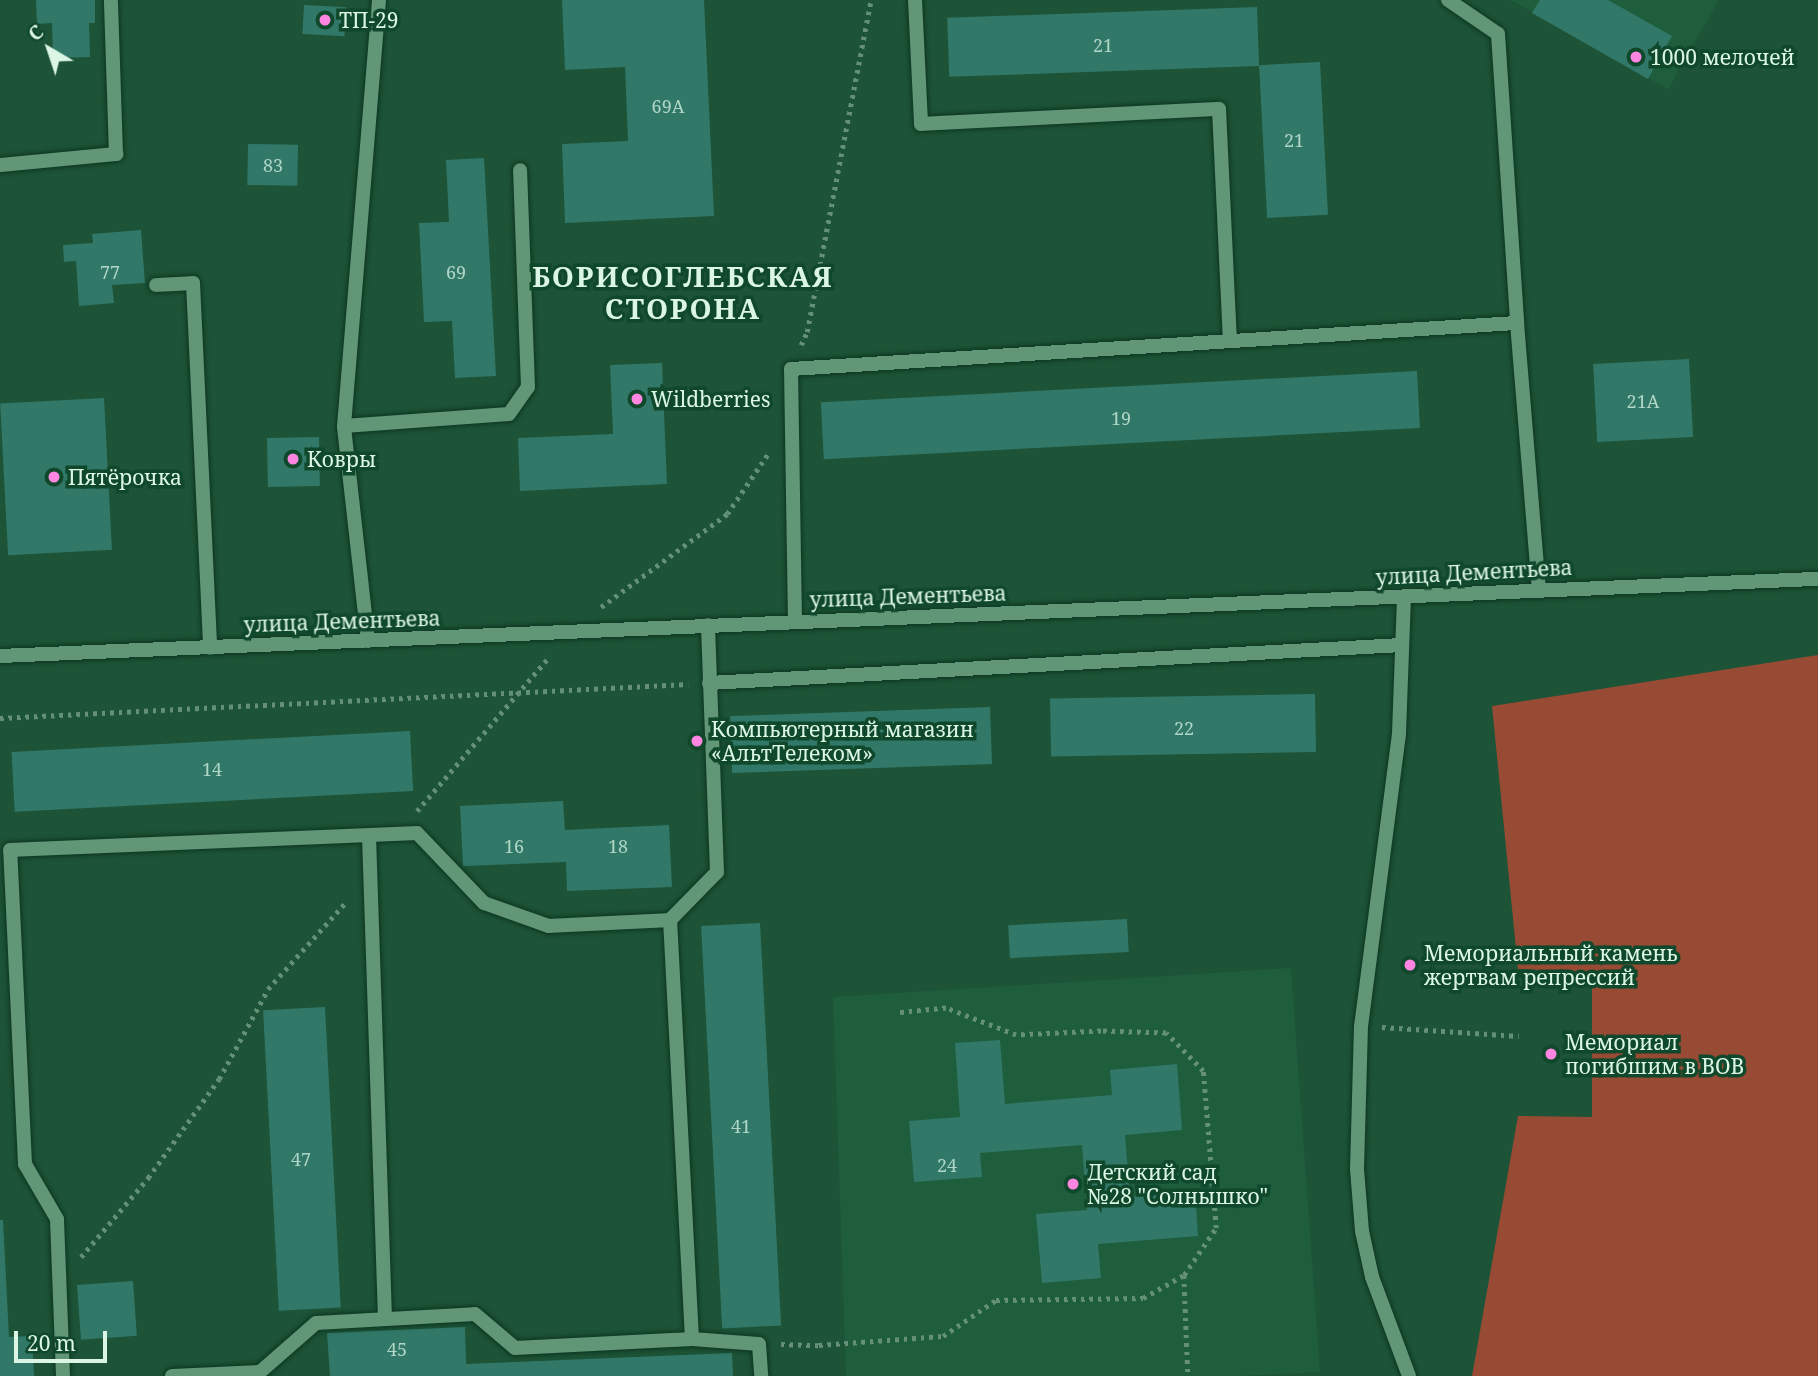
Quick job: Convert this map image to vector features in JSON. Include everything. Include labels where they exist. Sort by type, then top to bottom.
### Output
[{"type":"street","points":[[0,165],[116,154],[111,0]]},
{"type":"street","points":[[368,641],[344,426],[379,0]]},
{"type":"street","points":[[915,0],[921,124],[1219,109],[1230,340]]},
{"type":"street","points":[[1448,0],[1498,34],[1517,323],[1539,589]]},
{"type":"street","points":[[344,426],[509,414],[528,387],[520,170]]},
{"type":"street","points":[[156,285],[193,283],[210,648]]},
{"type":"street","points":[[795,622],[791,369],[1517,323]]},
{"type":"street","name":"улица Дементьева","points":[[0,656],[1818,579]]},
{"type":"street","points":[[1404,597],[1398,734],[1361,1026],[1357,1169],[1362,1231],[1376,1288],[1409,1376]]},
{"type":"street","points":[[63,1376],[57,1219],[25,1164],[10,850],[417,833],[484,903],[549,926],[670,920],[717,872],[708,625]]},
{"type":"street","points":[[709,683],[1402,645]]},
{"type":"street","points":[[369,836],[385,1320]]},
{"type":"street","points":[[670,920],[692,1339]]},
{"type":"street","points":[[172,1376],[260,1374],[316,1323],[475,1314],[515,1348],[692,1339],[759,1344],[761,1376]]},
{"type":"path","points":[[791,369],[807,332],[871,0]]},
{"type":"path","points":[[599,609],[727,514],[770,450],[774,437]]},
{"type":"path","points":[[397,834],[521,692],[567,632]]},
{"type":"path","points":[[0,718],[709,683]]},
{"type":"path","points":[[59,1282],[148,1178],[219,1079],[268,989],[347,902],[370,870]]},
{"type":"path","points":[[759,1344],[820,1345],[943,1336],[996,1300],[1143,1298],[1184,1275],[1216,1228],[1203,1071],[1166,1033],[1101,1031],[1016,1035],[946,1008],[895,1013]]},
{"type":"path","points":[[1361,1026],[1519,1036]]},
{"type":"path","points":[[1184,1275],[1188,1376]]},
{"type":"shaded area","points":[[1511,0],[1719,0],[1668,89]]},
{"type":"shaded area","points":[[1818,655],[1818,1376],[1472,1376],[1518,1116],[1592,1117],[1592,972],[1518,969],[1492,706]]},
{"type":"shaded area","name":"Детский сад №28 \"Солнышко\"","points":[[1291,968],[1320,1372],[1242,1376],[846,1376],[833,997]]},
{"type":"building","points":[[36,0],[95,0],[95,23],[89,23],[90,57],[53,58],[52,23],[37,24]]},
{"type":"building","points":[[562,0],[704,0],[714,216],[565,223],[562,144],[628,141],[625,67],[565,70]]},
{"type":"building","name":"1000 мелочей","points":[[1540,0],[1608,0],[1672,36],[1648,79],[1532,13]]},
{"type":"building","name":"ТП-29","points":[[304,5],[346,7],[344,36],[302,34]]},
{"type":"building","points":[[1257,7],[1259,66],[949,77],[947,18]]},
{"type":"building","points":[[1320,62],[1328,215],[1267,218],[1259,65]]},
{"type":"building","points":[[248,144],[298,145],[297,186],[247,185]]},
{"type":"building","points":[[484,158],[496,376],[455,378],[452,321],[424,322],[419,223],[449,222],[446,160]]},
{"type":"building","points":[[141,230],[145,283],[112,285],[114,303],[79,306],[76,261],[64,262],[63,245],[93,243],[92,234]]},
{"type":"building","points":[[1689,359],[1693,437],[1597,442],[1593,364]]},
{"type":"building","name":"Wildberries","points":[[662,363],[667,484],[520,491],[518,438],[613,434],[610,365]]},
{"type":"building","points":[[1417,371],[1420,428],[824,459],[821,402]]},
{"type":"building","name":"Пятёрочка","points":[[104,398],[112,550],[8,555],[0,403]]},
{"type":"building","points":[[319,437],[320,486],[268,487],[267,438]]},
{"type":"building","points":[[1315,694],[1316,752],[1051,757],[1050,699]]},
{"type":"building","points":[[990,707],[992,764],[732,773],[730,716]]},
{"type":"building","points":[[410,731],[413,791],[15,812],[12,752]]},
{"type":"building","points":[[563,801],[565,830],[669,825],[672,887],[567,891],[566,862],[463,866],[460,806]]},
{"type":"building","points":[[1127,919],[1129,952],[1010,958],[1008,925]]},
{"type":"building","points":[[760,923],[781,1325],[722,1329],[701,926]]},
{"type":"building","points":[[325,1007],[341,1308],[279,1311],[263,1010]]},
{"type":"building","points":[[1000,1040],[1005,1104],[1112,1095],[1110,1070],[1177,1064],[1182,1130],[1125,1135],[1130,1197],[1195,1192],[1198,1236],[1098,1244],[1101,1278],[1042,1283],[1036,1214],[1087,1210],[1082,1145],[980,1153],[982,1177],[914,1182],[909,1121],[960,1117],[955,1043]]},
{"type":"building","points":[[0,1220],[3,1220],[9,1337],[32,1336],[34,1376],[0,1376]]},
{"type":"building","points":[[133,1281],[137,1336],[81,1340],[77,1285]]},
{"type":"building","points":[[465,1327],[466,1364],[732,1353],[733,1376],[330,1376],[327,1333]]},
{"type":"place","name":"ТП-29","points":[[325,20]]},
{"type":"place","name":"1000 мелочей","points":[[1636,57]]},
{"type":"place","name":"Wildberries","points":[[637,399]]},
{"type":"place","name":"Ковры","points":[[293,459]]},
{"type":"place","name":"Пятёрочка","points":[[54,477]]},
{"type":"place","name":"Компьютерный магазин «АльтТелеком»","points":[[697,741]]},
{"type":"place","name":"Мемориальный камень жертвам репрессий","points":[[1410,965]]},
{"type":"place","name":"Мемориал погибшим в ВОВ","points":[[1551,1054]]},
{"type":"place","name":"Детский сад №28 \"Солнышко\"","points":[[1073,1184]]},
{"type":"district","name":"БОРИСОГЛЕБСКАЯ СТОРОНА","points":[[683,292]]}]
